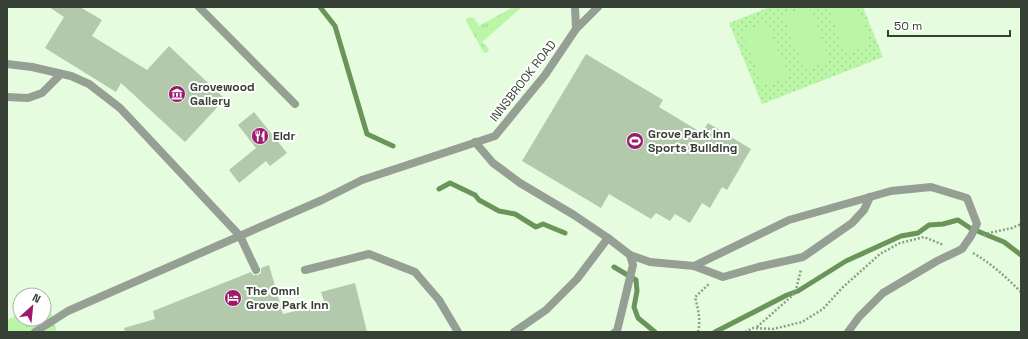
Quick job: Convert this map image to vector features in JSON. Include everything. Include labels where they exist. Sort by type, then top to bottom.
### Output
[{"type":"street","points":[[199,7],[295,104]]},
{"type":"street","points":[[575,7],[576,29]]},
{"type":"street","name":"INNSBROOK ROAD","points":[[35,332],[68,311],[322,200],[362,180],[495,136],[545,75],[576,29],[598,7]]},
{"type":"street","points":[[7,64],[32,67],[71,76],[89,84],[120,108],[240,236],[256,270]]},
{"type":"street","points":[[7,96],[28,98],[42,93],[61,74]]},
{"type":"street","points":[[474,142],[493,163],[520,183],[574,215],[630,255],[650,262],[694,266],[723,277],[758,267],[803,257],[852,223],[864,210],[870,197]]},
{"type":"street","points":[[694,266],[789,220],[891,190],[930,187],[967,198],[977,224],[962,249],[937,261],[883,293],[859,317],[848,332]]},
{"type":"street","points":[[514,332],[546,310],[577,279],[608,238]]},
{"type":"street","points":[[305,270],[369,254],[415,272],[439,300],[458,332]]},
{"type":"street","points":[[615,332],[617,331],[633,265],[630,255]]},
{"type":"path","points":[[989,233],[1012,228],[1021,224]]},
{"type":"path","points":[[757,327],[793,295],[796,290],[803,257]]},
{"type":"path","points":[[698,332],[700,326],[699,312],[694,297],[719,275]]},
{"type":"green space","points":[[513,7],[522,7],[482,42],[489,49],[487,53],[484,53],[466,19],[470,17],[474,18],[479,26]]},
{"type":"green space","points":[[770,7],[863,7],[883,57],[762,104],[729,23]]},
{"type":"green space","points":[[809,7],[830,60],[805,70],[783,16]]},
{"type":"green space","points":[[828,7],[857,7],[871,44],[846,54]]},
{"type":"green space","points":[[767,22],[788,76],[763,86],[742,32]]},
{"type":"green space","points":[[52,315],[57,332],[7,332],[7,320],[12,318],[12,327],[52,327]]},
{"type":"building","points":[[49,7],[80,7],[102,20],[92,36],[147,70],[169,46],[225,99],[185,142],[121,83],[116,92],[45,48],[64,17]]},
{"type":"building","name":"Grove Park Inn Sports Building","points":[[586,54],[663,100],[659,107],[702,133],[708,123],[751,149],[727,190],[722,187],[710,208],[702,203],[690,223],[675,214],[670,221],[656,213],[651,219],[609,194],[601,208],[522,161]]},
{"type":"building","name":"Eldr","points":[[254,112],[287,153],[270,166],[266,161],[239,183],[229,170],[256,148],[238,125]]},
{"type":"building","name":"The Omni Grove Park Inn","points":[[269,265],[283,314],[325,304],[321,292],[355,283],[367,332],[125,332],[124,328],[155,319],[153,311],[251,272],[253,275],[258,275],[261,273],[261,268]]},
{"type":"waterway","points":[[320,7],[335,26],[367,134],[393,146]]},
{"type":"waterway","points":[[439,189],[450,183],[475,195],[479,200],[499,211],[515,214],[536,227],[543,224],[565,233]]},
{"type":"waterway","points":[[715,332],[787,295],[798,291],[846,261],[901,236],[918,233],[929,225],[943,224],[958,220],[970,228],[1004,242],[1021,255]]},
{"type":"waterway","points":[[614,267],[636,280],[637,291],[634,307],[638,318],[655,332]]},
{"type":"place","name":"Grovewood Gallery","points":[[177,94]]},
{"type":"place","name":"Eldr","points":[[260,136]]},
{"type":"place","name":"Grove Park Inn Sports Building","points":[[635,141]]},
{"type":"place","name":"The Omni Grove Park Inn","points":[[233,298]]}]
